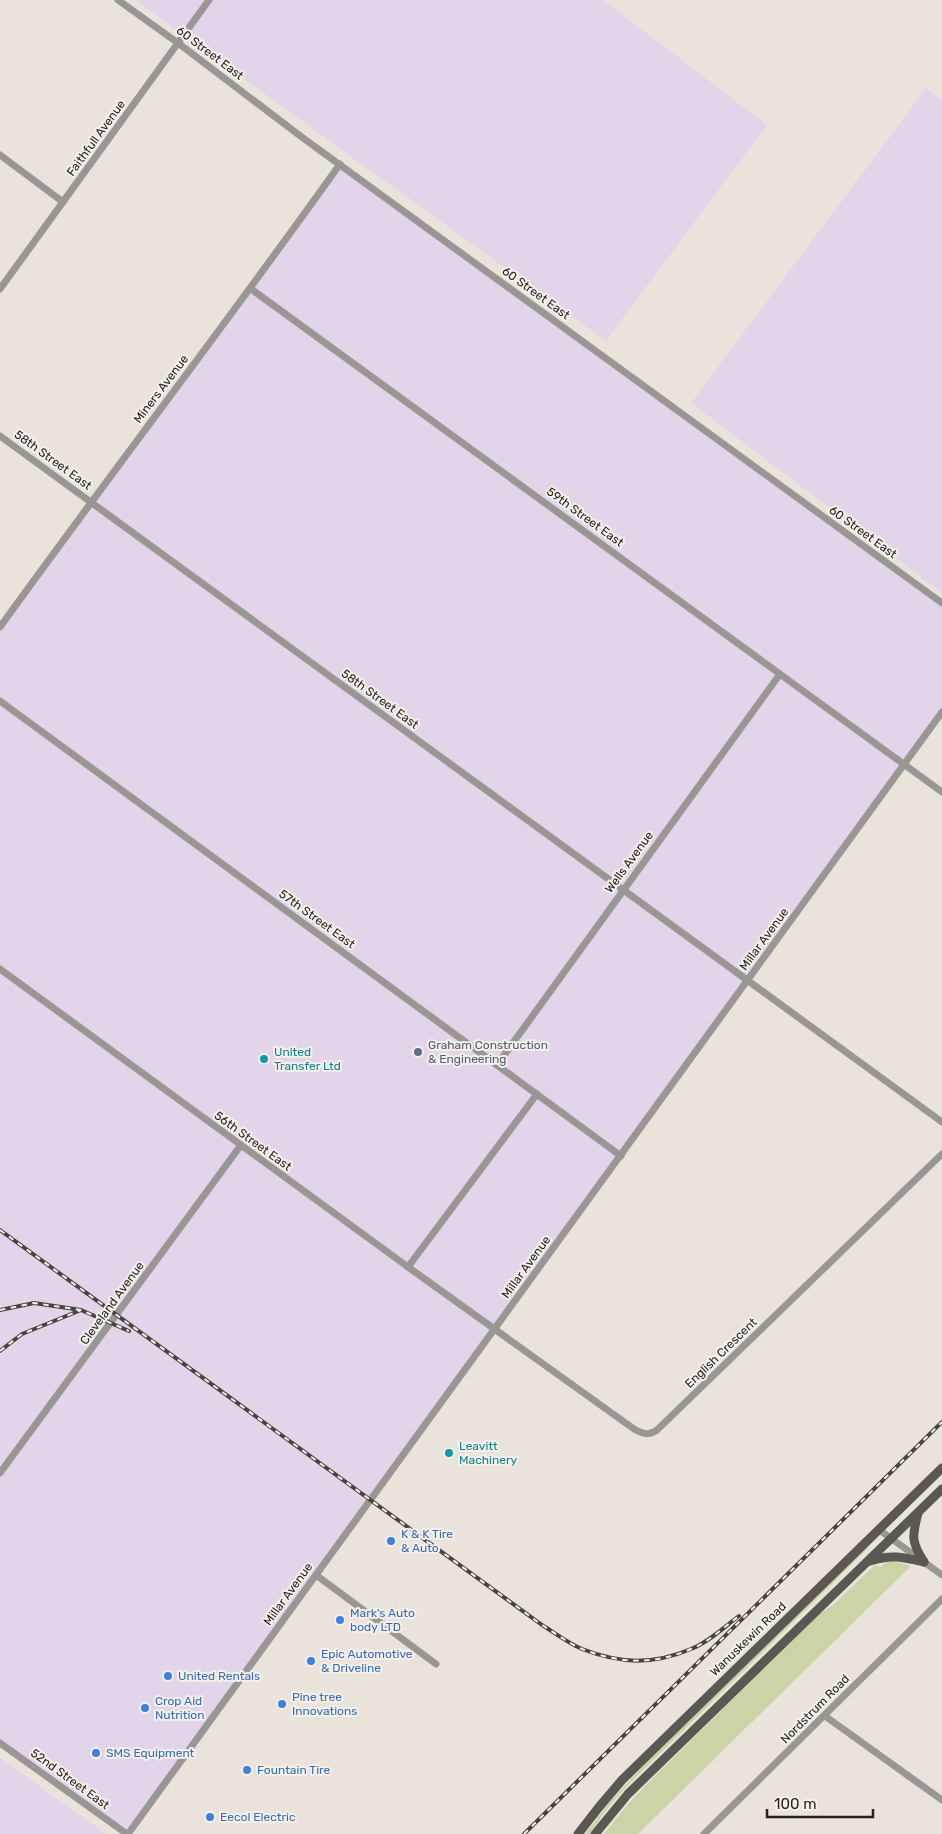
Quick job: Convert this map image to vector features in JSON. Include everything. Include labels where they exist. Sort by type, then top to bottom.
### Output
[{"type":"main road","name":"Wanuskewin Road","points":[[578,1834],[622,1780],[942,1468]]},
{"type":"main road","points":[[595,1834],[628,1794],[942,1489]]},
{"type":"main road","points":[[919,1512],[912,1533],[916,1550],[924,1562]]},
{"type":"main road","points":[[867,1562],[882,1557],[896,1556],[924,1562]]},
{"type":"street","name":"60 Street East","points":[[118,0],[942,604]]},
{"type":"street","name":"Faithfull Avenue","points":[[0,288],[210,0]]},
{"type":"street","points":[[0,155],[63,202]]},
{"type":"street","name":"Miners Avenue","points":[[0,627],[90,502],[251,288],[340,164]]},
{"type":"street","name":"59th Street East","points":[[251,288],[942,792]]},
{"type":"street","name":"58th Street East","points":[[0,436],[748,980]]},
{"type":"street","name":"Wells Avenue","points":[[497,1065],[780,674]]},
{"type":"street","name":"57th Street East","points":[[0,701],[621,1156]]},
{"type":"street","name":"Millar Avenue","points":[[127,1834],[942,712]]},
{"type":"street","name":"56th Street East","points":[[0,969],[408,1267],[495,1328]]},
{"type":"street","points":[[748,980],[942,1122]]},
{"type":"street","points":[[408,1267],[537,1094]]},
{"type":"street","name":"Cleveland Avenue","points":[[0,1473],[241,1145]]},
{"type":"street","name":"English Crescent","points":[[495,1328],[634,1429],[646,1434],[652,1433],[658,1430],[942,1154]]},
{"type":"street","points":[[878,1529],[942,1575]]},
{"type":"street","points":[[316,1575],[436,1664]]},
{"type":"street","name":"Nordstrum Road","points":[[704,1834],[942,1599]]},
{"type":"street","points":[[824,1716],[942,1800]]},
{"type":"street","name":"52nd Street East","points":[[0,1743],[127,1834]]},
{"type":"shaded area","points":[[135,0],[603,0],[767,125],[606,341]]},
{"type":"shaded area","points":[[926,88],[942,100],[942,593],[691,403]]},
{"type":"shaded area","points":[[340,164],[942,603],[942,712],[128,1834],[0,1743],[0,627]]},
{"type":"shaded area","points":[[0,1758],[106,1834],[0,1834]]},
{"type":"green space","points":[[869,1547],[630,1783],[611,1804],[589,1834],[585,1834],[608,1804],[642,1767],[864,1549]]},
{"type":"green space","points":[[892,1561],[911,1566],[638,1834],[604,1834],[628,1804],[651,1780],[818,1615],[832,1606],[875,1565],[880,1567]]},
{"type":"railway","points":[[0,1230],[542,1625],[577,1647],[610,1658],[624,1660],[637,1661],[663,1658],[698,1646],[739,1616]]},
{"type":"railway","points":[[0,1310],[34,1303],[81,1310],[129,1331]]},
{"type":"railway","points":[[0,1351],[22,1334],[81,1310]]},
{"type":"railway","points":[[524,1834],[942,1422]]},
{"type":"place","name":"Graham Construction & Engineering","points":[[418,1052]]},
{"type":"place","name":"United Transfer Ltd","points":[[264,1059]]},
{"type":"place","name":"Leavitt Machinery","points":[[449,1453]]},
{"type":"place","name":"K & K Tire & Auto","points":[[391,1541]]},
{"type":"place","name":"Mark's Auto body LTD","points":[[340,1620]]},
{"type":"place","name":"Epic Automotive & Driveline","points":[[311,1661]]},
{"type":"place","name":"United Rentals","points":[[168,1676]]},
{"type":"place","name":"Pine tree Innovations","points":[[282,1704]]},
{"type":"place","name":"Crop Aid Nutrition","points":[[145,1708]]},
{"type":"place","name":"SMS Equipment","points":[[96,1753]]},
{"type":"place","name":"Fountain Tire","points":[[247,1770]]},
{"type":"place","name":"Eecol Electric","points":[[210,1817]]}]
